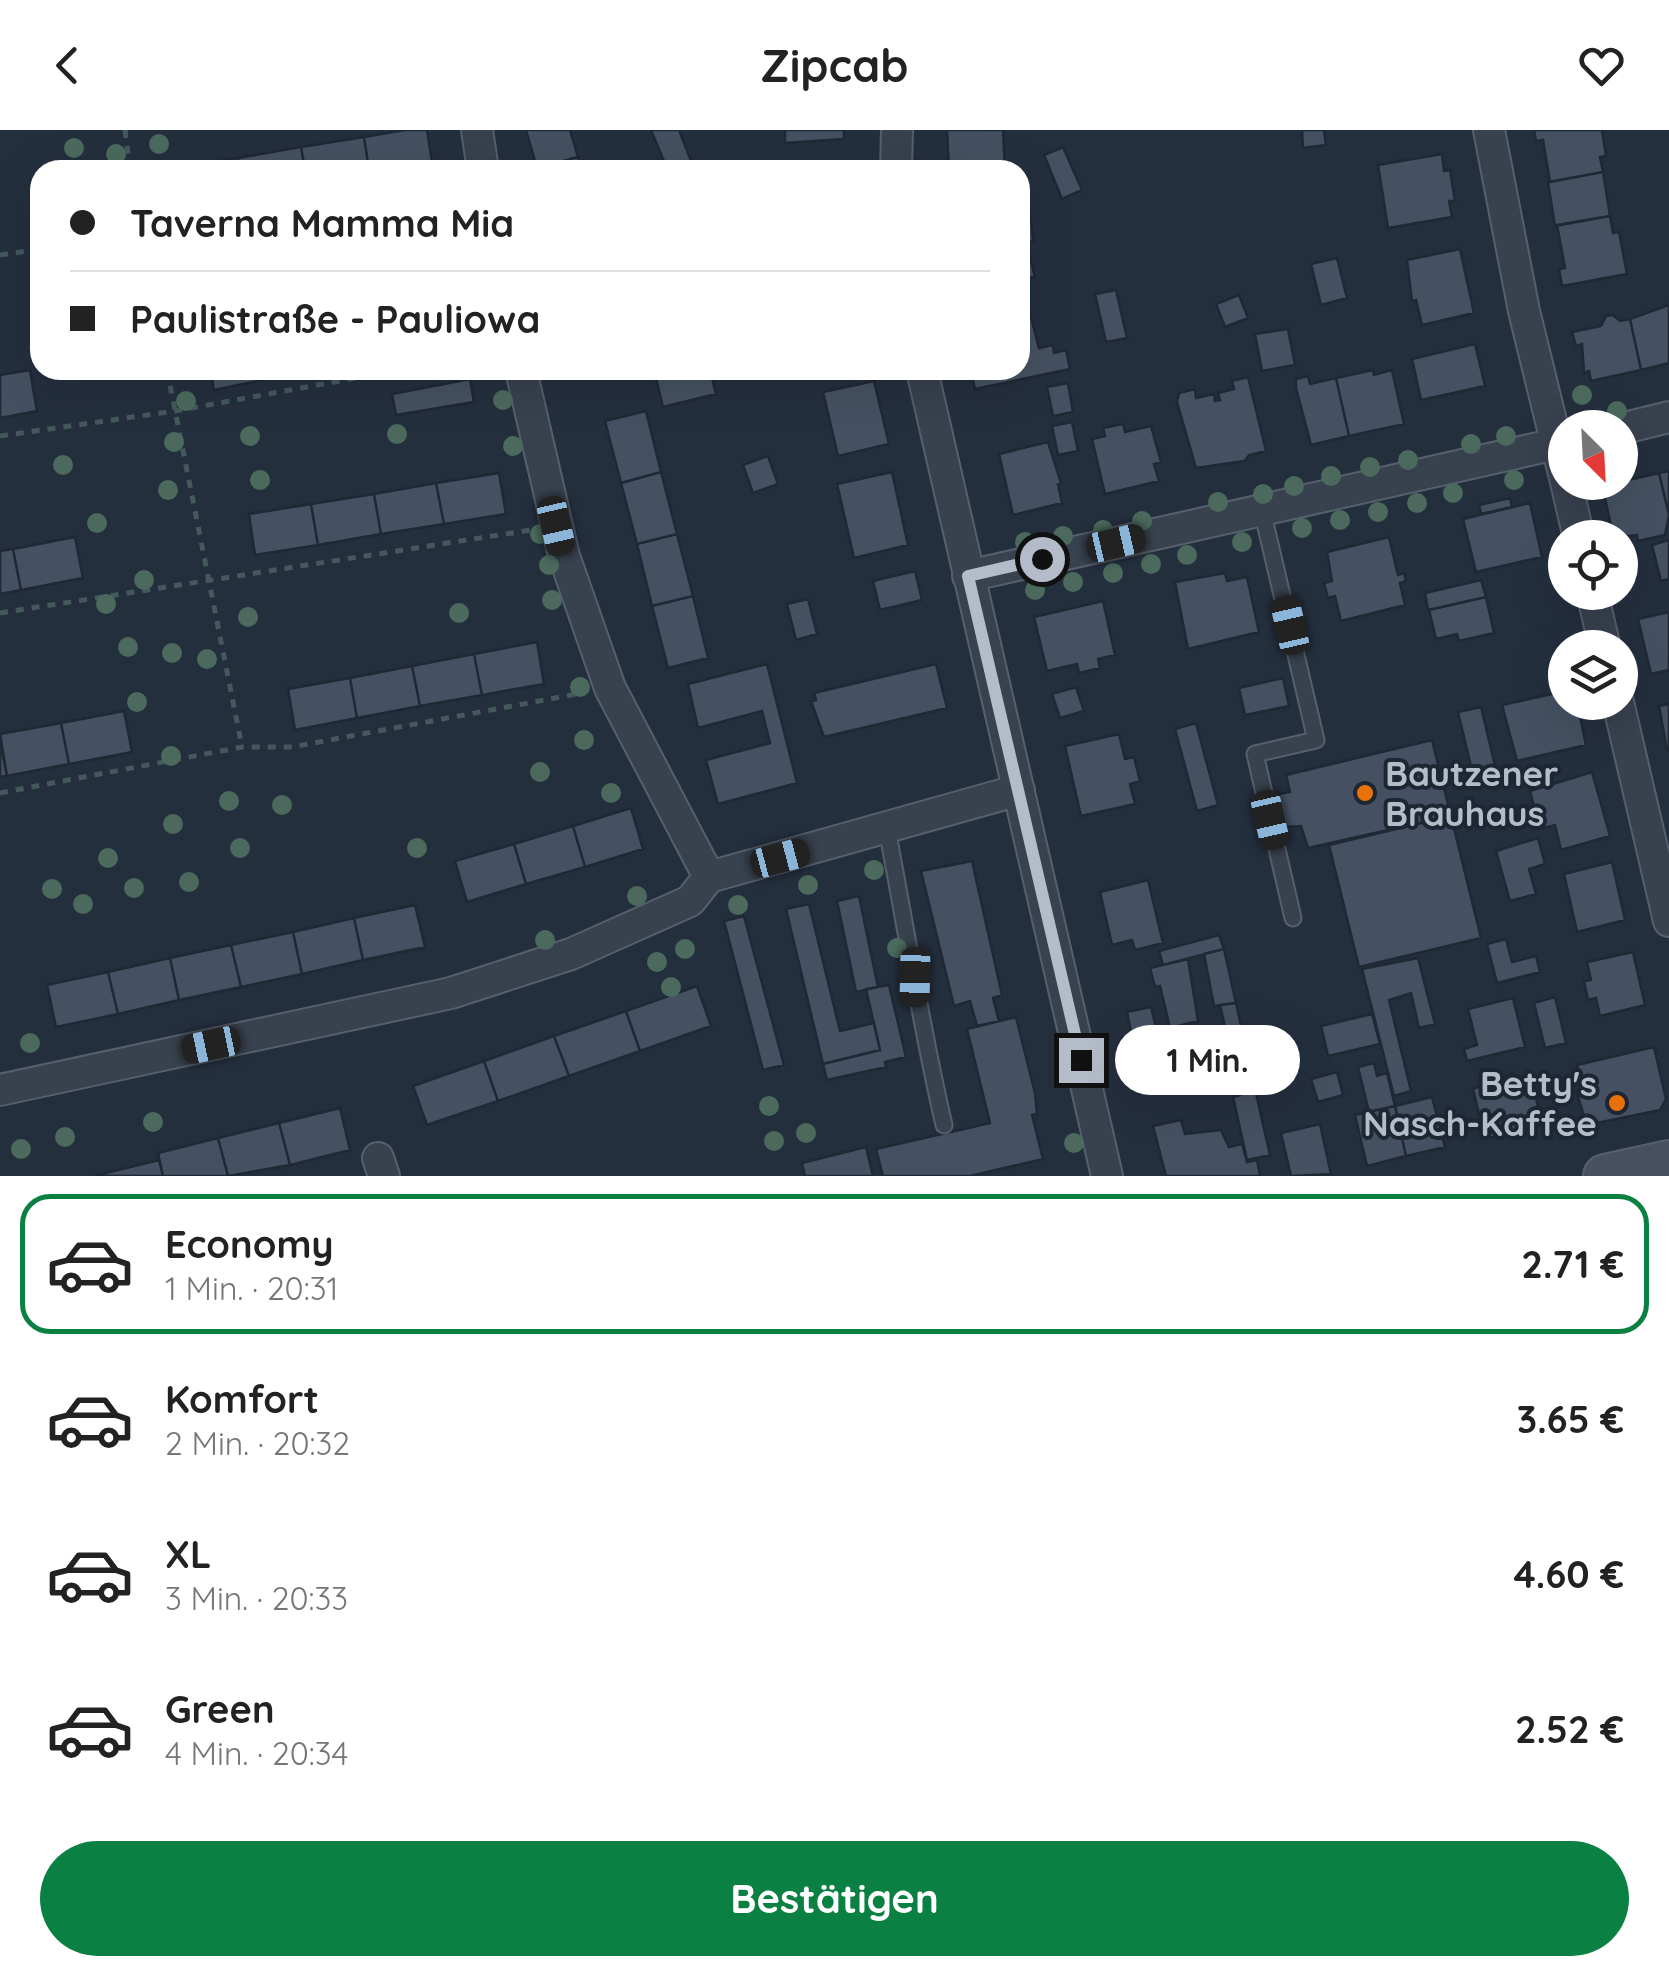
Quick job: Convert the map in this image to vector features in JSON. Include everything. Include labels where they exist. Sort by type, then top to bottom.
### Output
[{"type":"main road","points":[[1605,1176],[1669,1162]]},
{"type":"street","points":[[477,130],[482,160]]},
{"type":"street","points":[[896,160],[897,130]]},
{"type":"street","points":[[1489,130],[1524,311],[1552,410]]},
{"type":"street","points":[[523,380],[556,526],[610,688],[709,878]]},
{"type":"street","points":[[924,380],[1107,1176]]},
{"type":"street","points":[[1638,425],[1669,418]]},
{"type":"street","points":[[968,576],[1548,446]]},
{"type":"street","points":[[1622,720],[1669,921]]},
{"type":"street","points":[[0,1090],[451,993],[571,954],[639,924],[690,900],[709,878],[1019,790]]},
{"type":"lane","points":[[1262,510],[1316,740],[1254,754],[1293,918]]},
{"type":"lane","points":[[886,829],[915,977],[915,1004],[944,1125]]},
{"type":"path","points":[[125,130],[129,160]]},
{"type":"path","points":[[0,255],[30,250]]},
{"type":"path","points":[[169,380],[242,748]]},
{"type":"path","points":[[0,436],[175,411],[345,380]]},
{"type":"path","points":[[0,612],[556,526]]},
{"type":"path","points":[[0,793],[242,748],[292,747],[610,688]]},
{"type":"building","points":[[427,130],[432,160],[367,160],[364,137]]},
{"type":"building","points":[[526,130],[570,130],[578,157],[535,160]]},
{"type":"building","points":[[651,130],[679,130],[691,160],[664,160]]},
{"type":"building","points":[[785,130],[844,130],[844,139],[785,143]]},
{"type":"building","points":[[947,130],[1003,130],[1004,160],[948,160]]},
{"type":"building","points":[[1302,130],[1324,130],[1326,145],[1303,148]]},
{"type":"building","points":[[1534,130],[1602,130],[1606,156],[1600,157],[1603,172],[1550,182],[1543,140],[1536,141]]},
{"type":"building","points":[[364,137],[367,160],[303,160],[301,147]]},
{"type":"building","points":[[301,147],[303,160],[238,160]]},
{"type":"building","points":[[1063,147],[1082,190],[1062,199],[1044,155]]},
{"type":"building","points":[[1442,154],[1444,171],[1450,170],[1455,201],[1449,201],[1452,217],[1388,228],[1378,165]]},
{"type":"building","points":[[1603,172],[1610,216],[1555,226],[1548,182]]},
{"type":"building","points":[[1610,216],[1613,233],[1619,232],[1627,274],[1562,286],[1559,269],[1565,268],[1557,225]]},
{"type":"building","points":[[1460,249],[1474,313],[1422,325],[1416,300],[1412,301],[1407,260]]},
{"type":"building","points":[[1337,258],[1347,298],[1321,305],[1311,264]]},
{"type":"building","points":[[1116,290],[1127,338],[1106,342],[1095,294]]},
{"type":"building","points":[[1239,295],[1248,318],[1225,327],[1216,304]]},
{"type":"building","points":[[1669,305],[1669,363],[1641,370],[1630,319]]},
{"type":"building","points":[[1030,313],[1039,348],[1053,345],[1054,353],[1066,350],[1070,369],[1030,377]]},
{"type":"building","points":[[1613,315],[1620,321],[1630,319],[1641,370],[1591,381],[1589,371],[1584,373],[1582,344],[1576,346],[1572,332],[1601,326],[1606,316]]},
{"type":"building","points":[[1288,329],[1295,365],[1262,371],[1255,334]]},
{"type":"building","points":[[1475,344],[1485,386],[1421,400],[1412,359]]},
{"type":"building","points":[[30,370],[37,411],[0,418],[0,375]]},
{"type":"building","points":[[1373,370],[1374,375],[1392,370],[1404,424],[1349,436],[1336,378]]},
{"type":"building","points":[[1308,376],[1310,384],[1336,378],[1349,436],[1311,445],[1296,388],[1296,379]]},
{"type":"building","points":[[1248,377],[1266,451],[1249,455],[1245,461],[1196,468],[1177,402],[1179,393],[1195,389],[1196,398],[1214,394],[1215,401],[1220,400],[1218,393],[1234,389],[1232,381]]},
{"type":"building","points":[[212,380],[262,380],[214,390]]},
{"type":"building","points":[[470,380],[474,402],[396,415],[392,394]]},
{"type":"building","points":[[656,380],[712,380],[716,394],[663,407]]},
{"type":"building","points":[[973,380],[1018,380],[975,389]]},
{"type":"building","points":[[874,381],[889,444],[838,456],[823,392]]},
{"type":"building","points":[[1068,383],[1073,412],[1053,416],[1047,387]]},
{"type":"building","points":[[646,411],[661,472],[621,483],[605,421]]},
{"type":"building","points":[[1072,422],[1078,451],[1058,455],[1052,426]]},
{"type":"building","points":[[1123,424],[1125,432],[1151,426],[1161,462],[1154,464],[1159,481],[1105,494],[1092,439],[1105,436],[1103,428]]},
{"type":"building","points":[[1048,442],[1061,483],[1058,484],[1062,503],[1013,515],[999,454]]},
{"type":"building","points":[[768,456],[778,484],[753,493],[743,465]]},
{"type":"building","points":[[1669,471],[1669,515],[1659,473]]},
{"type":"building","points":[[661,472],[677,534],[637,544],[621,483]]},
{"type":"building","points":[[892,472],[908,545],[854,558],[837,484]]},
{"type":"building","points":[[499,473],[506,514],[444,524],[436,483]]},
{"type":"building","points":[[1659,473],[1669,515],[1665,535],[1638,541],[1638,520],[1610,520],[1605,500],[1638,500],[1638,478]]},
{"type":"building","points":[[436,483],[444,524],[381,534],[374,494]]},
{"type":"building","points":[[374,494],[381,534],[318,545],[311,504]]},
{"type":"building","points":[[1510,498],[1512,507],[1481,514],[1479,505]]},
{"type":"building","points":[[1530,503],[1542,557],[1476,572],[1463,519]]},
{"type":"building","points":[[311,504],[318,545],[255,555],[249,514]]},
{"type":"building","points":[[677,534],[693,596],[652,606],[637,544]]},
{"type":"building","points":[[75,537],[83,578],[21,590],[13,549]]},
{"type":"building","points":[[1389,537],[1398,575],[1404,573],[1406,581],[1400,583],[1405,605],[1341,621],[1335,596],[1328,598],[1324,583],[1332,581],[1327,552]]},
{"type":"building","points":[[1669,540],[1669,579],[1661,581],[1652,545]]},
{"type":"building","points":[[13,549],[21,590],[0,594],[0,551]]},
{"type":"building","points":[[915,571],[922,600],[880,610],[873,581]]},
{"type":"building","points":[[1225,573],[1227,581],[1247,577],[1259,632],[1188,649],[1175,582]]},
{"type":"building","points":[[1481,580],[1486,597],[1428,610],[1425,593]]},
{"type":"building","points":[[693,596],[708,658],[668,668],[652,606]]},
{"type":"building","points":[[1486,597],[1494,633],[1459,641],[1457,634],[1436,639],[1429,610]]},
{"type":"building","points":[[808,599],[817,634],[796,640],[787,604]]},
{"type":"building","points":[[1103,601],[1115,655],[1098,659],[1100,668],[1079,673],[1077,664],[1047,671],[1034,617]]},
{"type":"building","points":[[1669,612],[1669,670],[1651,674],[1638,619]]},
{"type":"building","points":[[537,642],[544,684],[482,695],[474,654]]},
{"type":"building","points":[[474,654],[482,695],[420,706],[412,666]]},
{"type":"building","points":[[767,664],[797,783],[718,804],[706,760],[770,743],[762,711],[698,728],[688,684]]},
{"type":"building","points":[[936,664],[947,708],[824,737],[811,701],[816,700],[814,693]]},
{"type":"building","points":[[412,666],[420,706],[357,718],[350,678]]},
{"type":"building","points":[[350,678],[357,718],[295,730],[288,689]]},
{"type":"building","points":[[1283,678],[1289,706],[1245,715],[1239,688]]},
{"type":"building","points":[[1076,687],[1084,711],[1060,718],[1052,694]]},
{"type":"building","points":[[1548,695],[1548,720],[1581,720],[1586,745],[1517,761],[1502,705]]},
{"type":"building","points":[[1669,704],[1669,750],[1667,750],[1659,706]]},
{"type":"building","points":[[1481,707],[1498,778],[1475,783],[1458,712]]},
{"type":"building","points":[[124,711],[132,752],[69,764],[61,723]]},
{"type":"building","points":[[61,723],[69,764],[7,776],[0,734]]},
{"type":"building","points":[[1196,723],[1218,805],[1197,811],[1175,729]]},
{"type":"building","points":[[1119,734],[1125,759],[1134,757],[1140,781],[1130,784],[1135,804],[1081,816],[1065,746]]},
{"type":"building","name":"Bautzener Brauhaus","points":[[1432,740],[1451,816],[1308,848],[1301,826],[1285,827],[1276,814],[1279,794],[1290,792],[1286,775]]},
{"type":"building","points":[[0,741],[7,776],[0,777]]},
{"type":"building","points":[[1592,772],[1610,836],[1561,850],[1555,825],[1540,829],[1530,791]]},
{"type":"building","points":[[631,808],[643,849],[585,867],[573,826]]},
{"type":"building","points":[[1451,816],[1481,938],[1359,967],[1329,845]]},
{"type":"building","points":[[573,826],[585,867],[526,884],[514,844]]},
{"type":"building","points":[[1538,838],[1545,864],[1529,869],[1536,894],[1510,901],[1496,851]]},
{"type":"building","points":[[514,844],[526,884],[467,902],[455,861]]},
{"type":"building","points":[[972,861],[1002,995],[993,998],[999,1021],[977,1026],[970,1001],[954,1006],[921,871]]},
{"type":"building","points":[[1612,862],[1625,920],[1577,932],[1564,874]]},
{"type":"building","points":[[1148,880],[1163,943],[1135,950],[1132,940],[1112,945],[1100,892]]},
{"type":"building","points":[[859,896],[878,987],[856,992],[837,901]]},
{"type":"building","points":[[809,904],[840,1031],[874,1023],[880,1050],[823,1064],[786,909]]},
{"type":"building","points":[[415,905],[425,947],[363,960],[354,918]]},
{"type":"building","points":[[744,916],[784,1065],[763,1070],[724,921]]},
{"type":"building","points":[[354,918],[363,960],[302,974],[293,932]]},
{"type":"building","points":[[293,932],[302,974],[241,987],[231,945]]},
{"type":"building","points":[[1219,935],[1224,949],[1163,965],[1159,951]]},
{"type":"building","points":[[1506,939],[1512,962],[1536,956],[1540,972],[1497,983],[1487,944]]},
{"type":"building","points":[[231,945],[241,987],[179,1000],[170,958]]},
{"type":"building","points":[[1224,949],[1236,1003],[1214,1006],[1204,954]]},
{"type":"building","points":[[1633,952],[1645,1005],[1600,1016],[1596,998],[1588,1000],[1584,981],[1591,980],[1587,962]]},
{"type":"building","points":[[170,958],[179,1000],[118,1014],[108,972]]},
{"type":"building","points":[[1418,958],[1435,1024],[1419,1028],[1411,993],[1389,1000],[1411,1091],[1394,1096],[1362,969]]},
{"type":"building","points":[[1188,959],[1198,1021],[1170,1028],[1160,986],[1155,987],[1150,968]]},
{"type":"building","points":[[108,972],[118,1014],[56,1027],[47,985]]},
{"type":"building","points":[[889,985],[906,1057],[885,1062],[886,1067],[827,1080],[823,1064],[880,1050],[866,989]]},
{"type":"building","points":[[697,986],[711,1026],[640,1051],[626,1011]]},
{"type":"building","points":[[1555,997],[1566,1043],[1545,1048],[1534,1003]]},
{"type":"building","points":[[1513,998],[1525,1047],[1467,1061],[1464,1049],[1477,1045],[1468,1009]]},
{"type":"building","points":[[1236,1003],[1249,1062],[1234,1066],[1220,1005]]},
{"type":"building","points":[[1151,1007],[1157,1031],[1132,1037],[1127,1012]]},
{"type":"building","points":[[626,1011],[640,1051],[569,1076],[554,1036]]},
{"type":"building","points":[[1372,1014],[1380,1044],[1328,1056],[1321,1026]]},
{"type":"building","points":[[1016,1017],[1035,1093],[1037,1114],[1032,1115],[1043,1159],[970,1176],[883,1176],[876,1149],[990,1123],[967,1029]]},
{"type":"building","points":[[554,1036],[569,1076],[498,1101],[484,1061]]},
{"type":"building","points":[[1654,1047],[1666,1099],[1660,1110],[1587,1125],[1576,1091],[1583,1089],[1577,1065]]},
{"type":"building","points":[[484,1061],[498,1101],[427,1125],[413,1086]]},
{"type":"building","points":[[1249,1062],[1270,1155],[1247,1160],[1233,1097],[1240,1095],[1234,1066]]},
{"type":"building","points":[[1374,1063],[1377,1076],[1387,1073],[1395,1106],[1369,1112],[1358,1067]]},
{"type":"building","points":[[1337,1072],[1343,1095],[1318,1102],[1311,1079]]},
{"type":"building","points":[[1512,1073],[1513,1079],[1531,1075],[1542,1125],[1485,1139],[1473,1089]]},
{"type":"building","points":[[1432,1097],[1445,1147],[1406,1156],[1395,1106]]},
{"type":"building","points":[[1395,1106],[1406,1156],[1367,1166],[1355,1115]]},
{"type":"building","points":[[340,1108],[350,1150],[290,1165],[279,1123]]},
{"type":"building","points":[[1181,1120],[1185,1134],[1221,1130],[1229,1147],[1242,1144],[1247,1162],[1257,1160],[1260,1176],[1166,1176],[1153,1126]]},
{"type":"building","points":[[279,1123],[290,1165],[228,1176],[218,1138]]},
{"type":"building","points":[[1320,1124],[1331,1174],[1291,1176],[1281,1133]]},
{"type":"building","points":[[218,1138],[228,1176],[163,1176],[158,1153]]},
{"type":"building","points":[[866,1147],[873,1176],[805,1176],[802,1163]]},
{"type":"building","points":[[159,1160],[163,1176],[98,1175]]},
{"type":"place","name":"Bautzener Brauhaus","points":[[1365,793]]},
{"type":"place","name":"Betty's Nasch-Kaffee","points":[[1617,1103]]},
{"type":"route","points":[[1042,559],[968,576],[1081,1060]]}]
